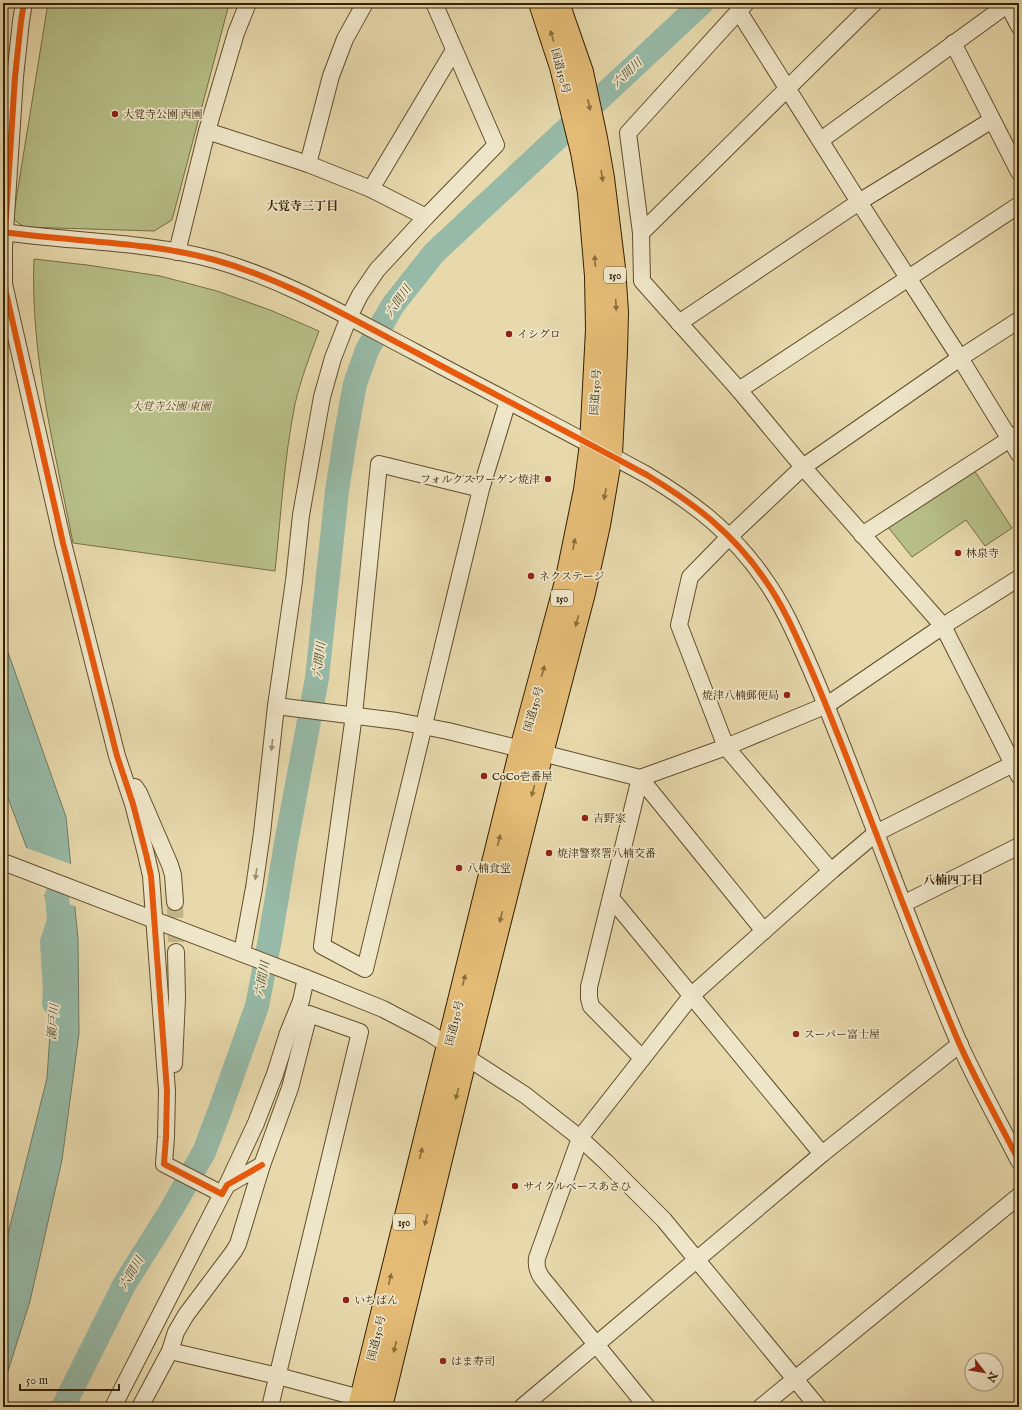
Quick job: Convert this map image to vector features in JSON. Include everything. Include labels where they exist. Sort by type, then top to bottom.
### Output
[{"type":"highway","name":"国道150号","points":[[532,751],[584,593],[599,525],[611,455],[617,312],[614,260],[589,145],[566,87],[551,34],[540,3]]},
{"type":"highway","name":"国道150号","points":[[360,1403],[457,1050],[532,751],[585,490],[591,444],[597,330],[596,276],[589,193],[589,145],[582,72],[558,3]]},
{"type":"highway","name":"国道150号","points":[[385,1406],[457,1050]]},
{"type":"street","points":[[24,3],[15,78],[4,232],[4,284],[63,543],[117,756],[124,776],[151,876],[151,919],[167,1091],[164,1164],[223,1191]]},
{"type":"street","points":[[177,252],[207,131],[236,34],[248,3]]},
{"type":"street","points":[[308,164],[331,76],[345,39],[365,3]]},
{"type":"street","points":[[642,233],[874,3]]},
{"type":"street","points":[[244,954],[280,706],[301,515],[322,397],[333,358],[353,319],[360,295],[378,270],[496,144],[454,50],[436,4]]},
{"type":"street","points":[[821,140],[1008,4],[1019,26]]},
{"type":"street","points":[[740,5],[741,15],[787,89],[960,358],[1014,436],[1019,454]]},
{"type":"street","points":[[647,1407],[542,1278],[536,1265],[537,1258],[580,1138],[692,995],[831,871],[876,833],[1017,767],[943,626],[803,467],[739,390],[642,281],[642,233],[628,133],[740,5]]},
{"type":"street","points":[[953,44],[1019,172]]},
{"type":"street","points":[[371,189],[454,50]]},
{"type":"street","points":[[679,323],[859,202],[992,120]]},
{"type":"street","points":[[207,131],[308,164],[371,189],[426,217]]},
{"type":"street","points":[[739,390],[1019,205]]},
{"type":"street","points":[[4,232],[102,242],[177,252],[213,260],[276,282],[317,300],[591,444],[680,495],[712,519],[746,554],[765,580],[780,603],[796,636],[827,705],[903,904],[960,1044],[1019,1161]]},
{"type":"street","points":[[831,871],[726,747],[679,625],[690,577],[730,536],[803,467],[960,358],[1019,320]]},
{"type":"street","points":[[481,489],[379,464],[346,714],[322,946],[365,969],[481,489],[508,401]]},
{"type":"street","points":[[862,535],[1014,436]]},
{"type":"street","points":[[280,706],[346,714],[423,726],[640,778],[726,747],[827,705],[943,626],[1019,578]]},
{"type":"street","points":[[124,776],[139,793],[170,865],[173,876],[175,902]]},
{"type":"street","points":[[640,778],[589,987],[589,998],[591,1006],[642,1058]]},
{"type":"street","points":[[640,778],[764,931]]},
{"type":"street","points":[[903,904],[1019,846]]},
{"type":"street","points":[[3,862],[304,977],[383,1009],[429,1033],[525,1095],[580,1138],[664,1220],[818,1407]]},
{"type":"street","points":[[611,898],[822,1154]]},
{"type":"street","points":[[167,1091],[174,1066],[177,998],[176,952]]},
{"type":"street","points":[[112,1407],[223,1191],[256,1123],[301,1001],[304,977]]},
{"type":"street","points":[[140,1407],[170,1351],[176,1332],[186,1315],[238,1244],[262,1165],[290,1088],[309,1014],[360,1032],[270,1407]]},
{"type":"street","points":[[522,1407],[822,1154],[960,1044]]},
{"type":"street","points":[[223,1191],[262,1165]]},
{"type":"street","points":[[761,1407],[1019,1196]]},
{"type":"street","points":[[170,1351],[278,1376],[360,1403],[385,1406]]},
{"type":"green space","name":"大覚寺公園 西園","points":[[48,3],[231,3],[228,8],[172,220],[154,231],[24,227],[13,219]]},
{"type":"green space","name":"大覚寺公園 東園","points":[[34,259],[160,276],[217,291],[270,310],[319,331],[303,376],[291,425],[285,466],[275,571],[73,543],[45,402],[40,367],[34,295]]},
{"type":"green space","points":[[974,470],[1012,528],[985,546],[966,520],[912,557],[888,527]]},
{"type":"water","points":[[3,638],[66,817],[78,939],[79,1033],[62,1160],[30,1301],[3,1387],[3,1254],[47,1078],[57,928],[3,785]]},
{"type":"pier","points":[[24,847],[73,865],[77,907],[42,894]]},
{"type":"waterway","name":"六間川","points":[[63,1407],[124,1285],[171,1210],[204,1152],[257,1006],[317,678],[337,491],[346,433],[355,384],[367,350],[393,305],[434,253],[702,3]]},
{"type":"waterway","name":"瀬戸川","points":[[54,1003],[55,989],[52,942],[59,921],[57,895]]},
{"type":"tunnel","points":[[175,902],[176,952]]},
{"type":"cycle path","points":[[24,3],[15,77],[4,247],[4,284],[63,543],[117,756],[133,804],[151,876],[167,1091],[164,1164],[222,1194],[227,1185],[262,1165]]},
{"type":"cycle path","points":[[3,232],[163,249],[215,260],[267,278],[342,313],[647,475],[681,497],[712,521],[753,563],[771,589],[797,638],[829,711],[946,1013],[981,1088],[1019,1161]]},
{"type":"place","name":"大覚寺公園 西園","points":[[115,114]]},
{"type":"place","name":"イシグロ","points":[[509,334]]},
{"type":"place","name":"フォルクスワーゲン焼津","points":[[548,479]]},
{"type":"place","name":"林泉寺","points":[[958,553]]},
{"type":"place","name":"ネクステージ","points":[[531,576]]},
{"type":"place","name":"焼津八楠郵便局","points":[[787,695]]},
{"type":"place","name":"CoCo壱番屋","points":[[484,776]]},
{"type":"place","name":"吉野家","points":[[585,818]]},
{"type":"place","name":"焼津警察署八楠交番","points":[[549,853]]},
{"type":"place","name":"八楠食堂","points":[[459,868]]},
{"type":"place","name":"スーパー富士屋","points":[[796,1034]]},
{"type":"place","name":"サイクルベースあさひ","points":[[515,1186]]},
{"type":"place","name":"いちばん","points":[[346,1300]]},
{"type":"place","name":"はま寿司","points":[[443,1361]]},
{"type":"district","name":"大覚寺三丁目","points":[[302,206]]},
{"type":"district","name":"八楠四丁目","points":[[953,880]]}]
